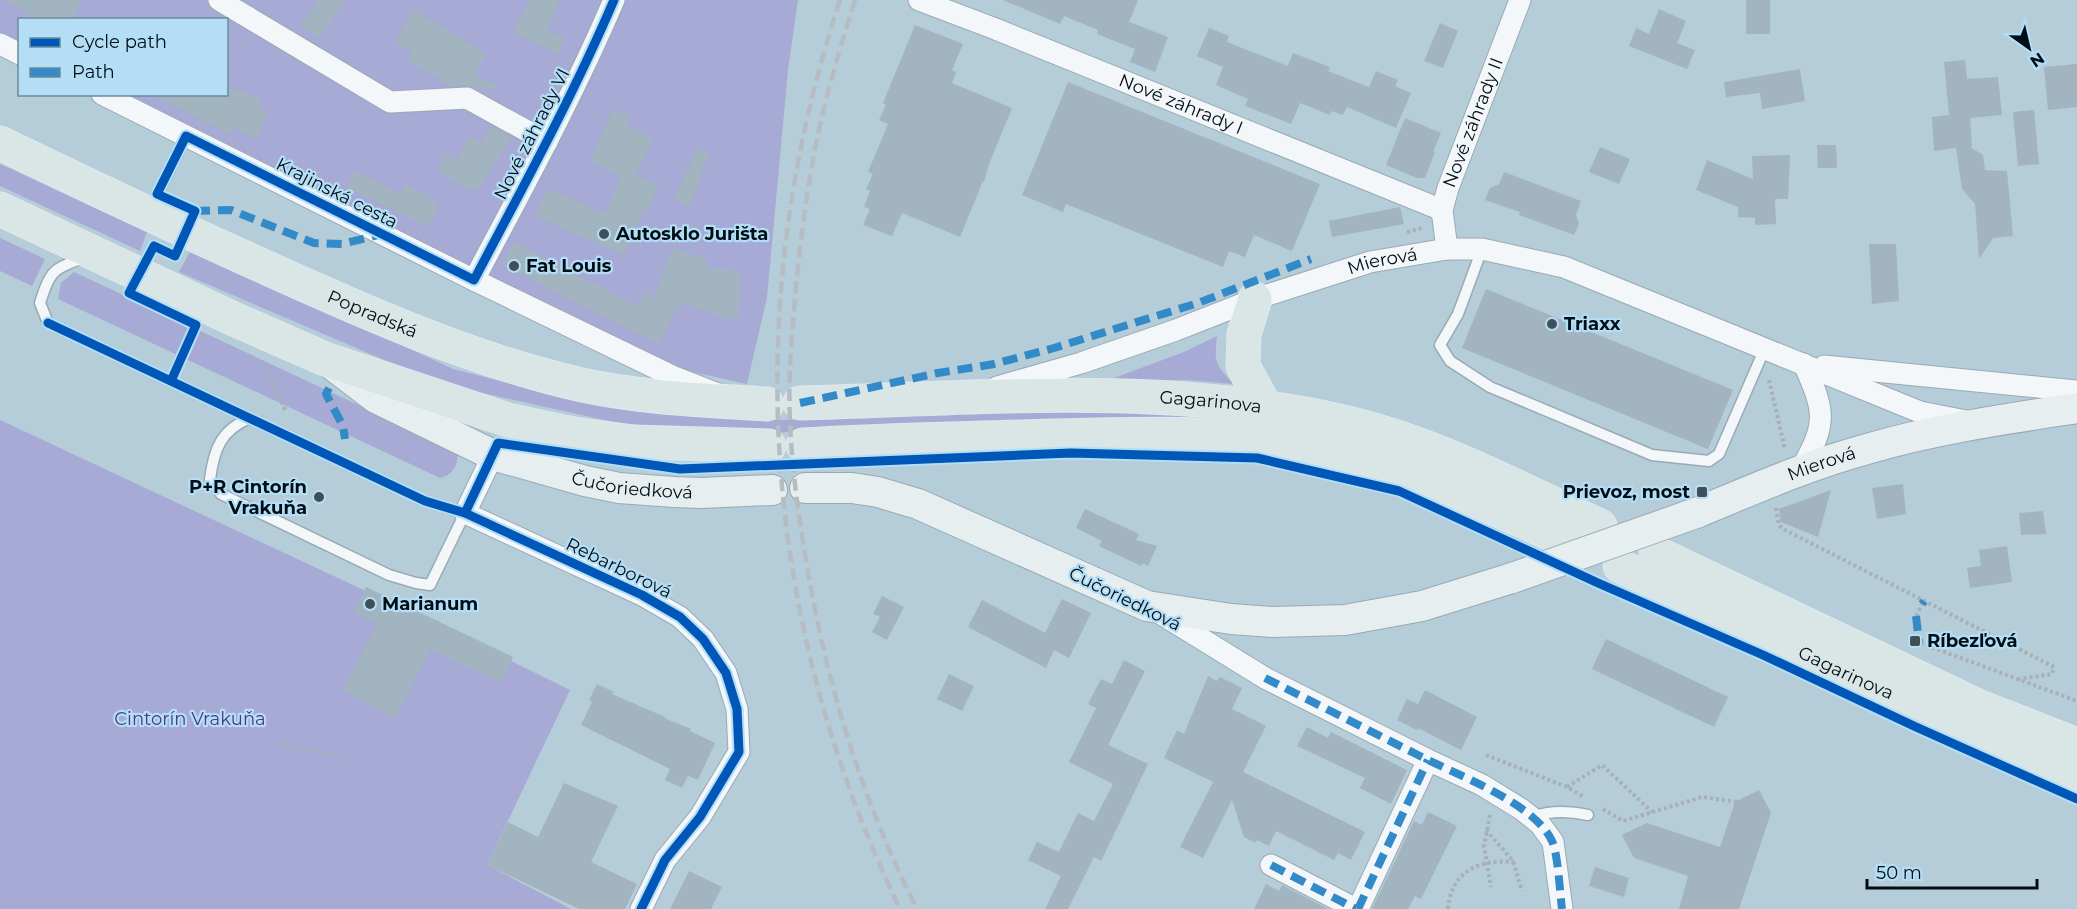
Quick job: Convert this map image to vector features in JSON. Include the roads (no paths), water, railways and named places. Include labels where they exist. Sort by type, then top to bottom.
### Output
[{"type":"main road","name":"Popradská","points":[[0,143],[357,309],[501,363],[585,385],[626,392],[767,404]]},
{"type":"main road","points":[[0,209],[236,320],[325,359],[508,420],[574,434],[633,442],[769,447]]},
{"type":"main road","points":[[1255,299],[1244,334],[1243,366],[1266,408]]},
{"type":"main road","name":"Gagarinova","points":[[800,403],[962,396],[1155,396],[1204,399],[1266,408],[1340,421],[1419,444],[1600,526]]},
{"type":"main road","name":"Gagarinova","points":[[803,445],[1147,434],[1209,436],[1274,442],[1341,454],[1408,474],[1464,495],[1564,540]]},
{"type":"main road","name":"Gagarinova","points":[[1656,553],[1980,707],[2077,745]]},
{"type":"main road","name":"Gagarinova","points":[[1620,566],[1853,677],[2077,775]]},
{"type":"street","points":[[219,0],[390,102],[467,98],[547,142]]},
{"type":"street","name":"Nové záhrady VI","points":[[474,280],[547,142],[614,0]]},
{"type":"street","name":"Nové záhrady I","points":[[919,0],[1442,210]]},
{"type":"street","name":"Nové záhrady II","points":[[1448,249],[1442,210],[1448,188],[1520,0]]},
{"type":"street","points":[[0,44],[18,53]]},
{"type":"street","name":"Krajinská cesta","points":[[106,96],[474,280],[672,376],[735,402]]},
{"type":"street","name":"Mierová","points":[[962,396],[1081,363],[1176,330],[1255,299],[1370,262],[1448,249],[1482,249],[1564,267],[1920,412],[1978,423]]},
{"type":"street","name":"Čučoriedková","points":[[325,359],[376,398],[493,455],[585,481],[619,488],[701,493],[772,490]]},
{"type":"street","points":[[1790,464],[1816,443],[1820,429],[1818,396],[1804,364]]},
{"type":"street","name":"Mierová","points":[[1804,364],[1894,371],[2077,391]]},
{"type":"street","name":"Mierová","points":[[1147,606],[1231,619],[1329,622],[1422,606],[1512,578],[1696,513],[1790,464],[1864,450],[1911,437],[1978,423],[2077,408]]},
{"type":"street","points":[[465,513],[493,455]]},
{"type":"street","name":"Čučoriedková","points":[[805,488],[852,488],[878,492],[918,504],[1147,606],[1265,678],[1482,785],[1532,817],[1553,842],[1562,909]]},
{"type":"street","name":"Rebarborová","points":[[465,513],[642,595],[680,617],[703,639],[726,673],[737,709],[739,752],[700,817],[665,860],[641,909]]},
{"type":"street","points":[[1270,866],[1357,909],[1428,760]]},
{"type":"lane","points":[[147,213],[186,136]]},
{"type":"lane","points":[[1482,249],[1458,314],[1440,345],[1450,361],[1490,387],[1652,455],[1709,461],[1719,454],[1765,348]]},
{"type":"lane","points":[[93,253],[58,268],[48,279],[40,303],[48,323],[250,418],[425,501],[465,513],[430,585],[416,584],[389,575],[221,494],[210,478],[216,449],[235,424],[250,418]]},
{"type":"lane","points":[[1532,817],[1545,813],[1570,811],[1588,815]]},
{"type":"railway","points":[[840,0],[808,115],[787,230],[778,346],[780,460],[793,575],[818,688],[853,799],[900,909]]},
{"type":"railway","points":[[855,0],[822,115],[805,207],[790,369],[791,443],[807,566],[836,699],[879,826],[917,909]]},
{"type":"place","name":"Autosklo Jurišta","points":[[604,234]]},
{"type":"place","name":"Fat Louis","points":[[514,266]]},
{"type":"place","name":"Triaxx","points":[[1552,324]]},
{"type":"place","name":"Prievoz, most","points":[[1702,492]]},
{"type":"place","name":"P+R Cintorín Vrakuňa","points":[[319,497]]},
{"type":"place","name":"Marianum","points":[[370,604]]},
{"type":"place","name":"Ríbezľová","points":[[1915,641]]},
{"type":"park label","name":"Cintorín Vrakuňa","points":[[190,719]]}]
